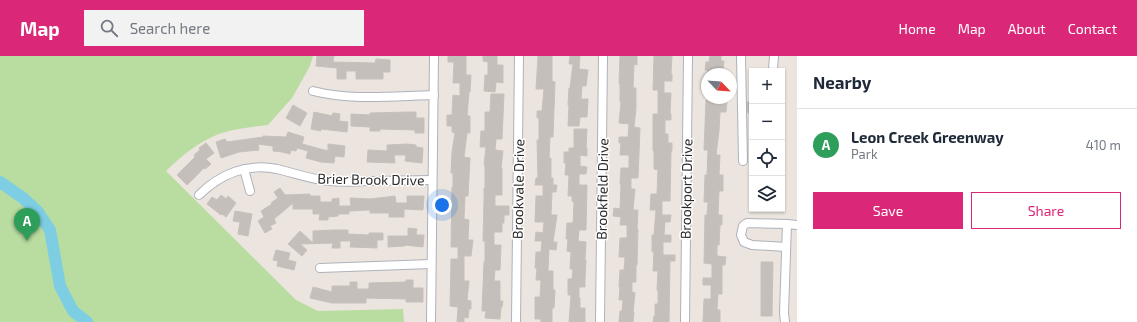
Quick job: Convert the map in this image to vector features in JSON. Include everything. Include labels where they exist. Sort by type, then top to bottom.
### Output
[{"type":"street","points":[[431,322],[434,56]]},
{"type":"street","name":"Brookvale Drive","points":[[516,322],[519,56]]},
{"type":"street","name":"Brookfield Drive","points":[[600,322],[603,56]]},
{"type":"street","name":"Brookport Drive","points":[[685,322],[688,56]]},
{"type":"street","points":[[741,56],[743,161]]},
{"type":"street","points":[[773,68],[774,56]]},
{"type":"street","points":[[313,91],[333,96],[355,97],[434,95]]},
{"type":"street","name":"Brier Brook Drive","points":[[199,196],[220,178],[244,169],[252,168],[269,168],[328,181],[432,180]]},
{"type":"street","points":[[244,169],[250,191]]},
{"type":"street","points":[[786,247],[752,245],[744,242],[741,235],[743,226],[747,223],[797,225]]},
{"type":"street","points":[[785,322],[787,224]]},
{"type":"street","points":[[320,268],[431,264]]},
{"type":"green space","points":[[0,56],[313,56],[310,66],[292,98],[268,125],[231,130],[212,137],[191,150],[166,171],[296,300],[318,311],[403,309],[404,322],[0,322]]},
{"type":"building","points":[[317,56],[334,56],[333,62],[375,63],[376,59],[390,60],[390,72],[383,72],[383,79],[356,79],[356,71],[346,71],[346,79],[337,79],[337,68],[316,66]]},
{"type":"building","points":[[448,56],[466,56],[466,75],[471,75],[467,116],[470,116],[470,133],[467,133],[464,157],[470,158],[468,196],[465,196],[464,219],[469,220],[468,240],[473,240],[471,256],[464,256],[464,281],[469,281],[467,300],[471,301],[471,309],[469,309],[468,318],[464,317],[464,322],[457,322],[458,307],[450,306],[451,259],[458,259],[458,247],[451,247],[453,173],[451,173],[455,133],[452,132],[452,126],[447,126],[447,115],[452,115],[453,95],[460,96],[460,83],[453,83],[454,62],[448,62]]},
{"type":"building","points":[[483,56],[497,56],[497,65],[503,65],[503,83],[496,82],[495,92],[484,91],[485,75],[488,75],[488,62],[483,61]]},
{"type":"building","points":[[538,56],[552,56],[552,81],[555,82],[553,137],[550,137],[549,158],[551,158],[551,178],[553,178],[553,185],[557,185],[556,192],[552,192],[551,215],[557,215],[553,242],[557,242],[556,250],[549,249],[548,271],[553,271],[553,290],[555,290],[554,308],[552,308],[552,322],[541,322],[541,319],[535,319],[535,297],[540,297],[541,280],[536,280],[536,252],[541,252],[542,241],[535,241],[536,232],[543,233],[544,222],[535,222],[536,196],[543,196],[543,185],[535,185],[536,178],[538,178],[537,140],[539,140],[539,118],[537,118],[537,111],[542,111],[544,89],[536,89]]},
{"type":"building","points":[[570,56],[580,56],[579,69],[588,70],[586,86],[582,86],[581,99],[588,99],[587,117],[580,117],[579,126],[568,126],[569,88],[573,64],[569,64]]},
{"type":"building","points":[[620,56],[637,56],[637,65],[634,64],[633,88],[636,88],[634,127],[640,128],[638,178],[631,178],[631,189],[635,189],[633,210],[638,210],[636,282],[632,282],[632,292],[635,293],[633,322],[619,322],[623,300],[619,300],[620,270],[624,270],[625,257],[619,257],[620,238],[627,238],[627,225],[620,225],[621,217],[613,216],[614,208],[620,209],[621,168],[629,168],[629,155],[620,155],[621,143],[619,143],[619,137],[628,137],[629,124],[619,123],[621,102],[619,84]]},
{"type":"building","points":[[654,56],[672,56],[672,81],[664,81],[664,93],[671,93],[671,120],[665,120],[665,134],[668,134],[668,143],[672,143],[670,201],[662,201],[662,215],[671,215],[670,222],[665,222],[664,235],[671,235],[671,242],[663,242],[663,255],[675,255],[675,261],[670,261],[669,322],[653,322],[655,316],[655,304],[658,304],[658,271],[653,271],[654,252],[652,252],[652,235],[654,235],[656,210],[650,210],[651,194],[657,194],[658,170],[654,169],[653,151],[653,114],[658,114],[658,90],[653,90]]},
{"type":"building","points":[[710,56],[721,56],[721,61],[724,61],[723,68],[705,68],[706,62],[709,62]]},
{"type":"building","points":[[491,94],[504,94],[502,139],[496,139],[495,150],[503,151],[501,168],[502,195],[495,195],[495,206],[509,206],[509,215],[504,215],[502,232],[494,232],[494,245],[501,245],[500,270],[495,270],[494,281],[500,281],[500,301],[503,301],[500,319],[485,318],[486,311],[482,311],[485,262],[485,241],[483,241],[485,188],[484,165],[486,147],[480,147],[481,131],[485,131],[485,112],[490,112]]},
{"type":"building","points":[[747,102],[749,102],[749,113]]},
{"type":"building","points":[[706,104],[727,104],[726,112],[720,112],[716,155],[720,155],[719,175],[723,175],[723,191],[719,191],[718,215],[722,215],[722,225],[720,225],[717,256],[726,257],[725,265],[722,265],[722,294],[718,294],[717,310],[720,310],[720,322],[703,322],[704,299],[711,299],[711,285],[703,285],[703,278],[712,278],[712,264],[704,263],[705,215],[707,215],[708,202],[704,202],[708,150],[704,150]]},
{"type":"building","points":[[293,105],[307,113],[300,126],[286,118]]},
{"type":"building","points":[[314,112],[332,116],[333,113],[340,114],[339,121],[348,122],[347,132],[311,129]]},
{"type":"building","points":[[416,112],[416,118],[424,118],[424,133],[415,133],[415,130],[380,129],[380,131],[370,131],[370,127],[351,126],[351,114],[370,115],[370,113]]},
{"type":"building","points":[[574,129],[587,129],[587,156],[580,155],[580,166],[587,167],[586,174],[579,174],[579,185],[587,185],[586,230],[579,230],[578,241],[586,242],[585,287],[579,287],[580,308],[585,308],[585,322],[569,322],[571,295],[568,295],[568,279],[572,279],[573,269],[570,269],[571,252],[567,251],[568,239],[566,239],[567,223],[573,223],[574,202],[572,201],[572,196],[568,196],[569,175],[565,175],[566,163],[564,163],[564,152],[569,152],[569,148],[574,148]]},
{"type":"building","points":[[288,132],[304,137],[302,144],[328,151],[328,144],[345,146],[344,157],[335,156],[334,163],[321,162],[306,158],[308,151],[297,148],[296,151],[291,150],[290,154],[273,151],[273,146],[258,144],[259,150],[239,152],[221,158],[216,142],[225,139],[227,142],[263,136],[286,137]]},
{"type":"building","points":[[206,143],[214,153],[206,159],[211,164],[205,169],[204,168],[187,185],[177,175],[195,157],[194,155],[200,150],[199,148]]},
{"type":"building","points":[[387,145],[416,145],[416,147],[423,148],[422,163],[405,161],[406,155],[394,155],[395,163],[367,162],[368,150],[387,151]]},
{"type":"building","points":[[280,188],[285,195],[310,194],[310,196],[320,196],[320,202],[332,202],[332,199],[339,198],[339,206],[351,206],[350,198],[370,199],[395,196],[396,203],[407,203],[407,196],[424,196],[423,210],[404,209],[404,217],[389,217],[389,213],[370,213],[370,210],[349,211],[349,214],[338,214],[338,216],[328,217],[328,220],[319,220],[320,214],[313,214],[313,209],[293,209],[293,203],[274,219],[276,223],[270,226],[272,229],[265,233],[258,221],[264,217],[261,211],[278,198],[274,192]]},
{"type":"building","points":[[221,195],[226,199],[228,196],[236,203],[226,217],[207,204],[212,197],[217,200]]},
{"type":"building","points":[[235,211],[252,214],[248,236],[238,234],[240,222],[233,221]]},
{"type":"building","points":[[408,228],[417,229],[416,235],[424,235],[423,247],[405,245],[388,247],[388,236],[408,236]]},
{"type":"building","points":[[348,230],[348,234],[369,235],[369,233],[383,233],[383,240],[377,240],[377,248],[350,247],[351,241],[340,241],[340,248],[332,248],[333,243],[300,244],[307,250],[302,256],[288,244],[300,231],[313,243],[313,231]]},
{"type":"building","points":[[276,250],[290,253],[288,260],[296,262],[294,270],[277,266],[278,261],[273,260]]},
{"type":"building","points":[[761,262],[773,262],[772,316],[761,316]]},
{"type":"building","points":[[406,280],[413,280],[413,288],[423,288],[423,302],[406,302],[406,299],[366,298],[366,303],[332,303],[310,298],[313,287],[332,292],[332,286],[350,286],[350,282],[357,282],[357,289],[369,289],[369,283],[406,282]]},
{"type":"waterway","points":[[0,182],[23,198],[38,212],[50,230],[60,286],[73,311],[87,322]]},
{"type":"place","name":"Leon Creek Greenway","points":[[27,241]]}]
